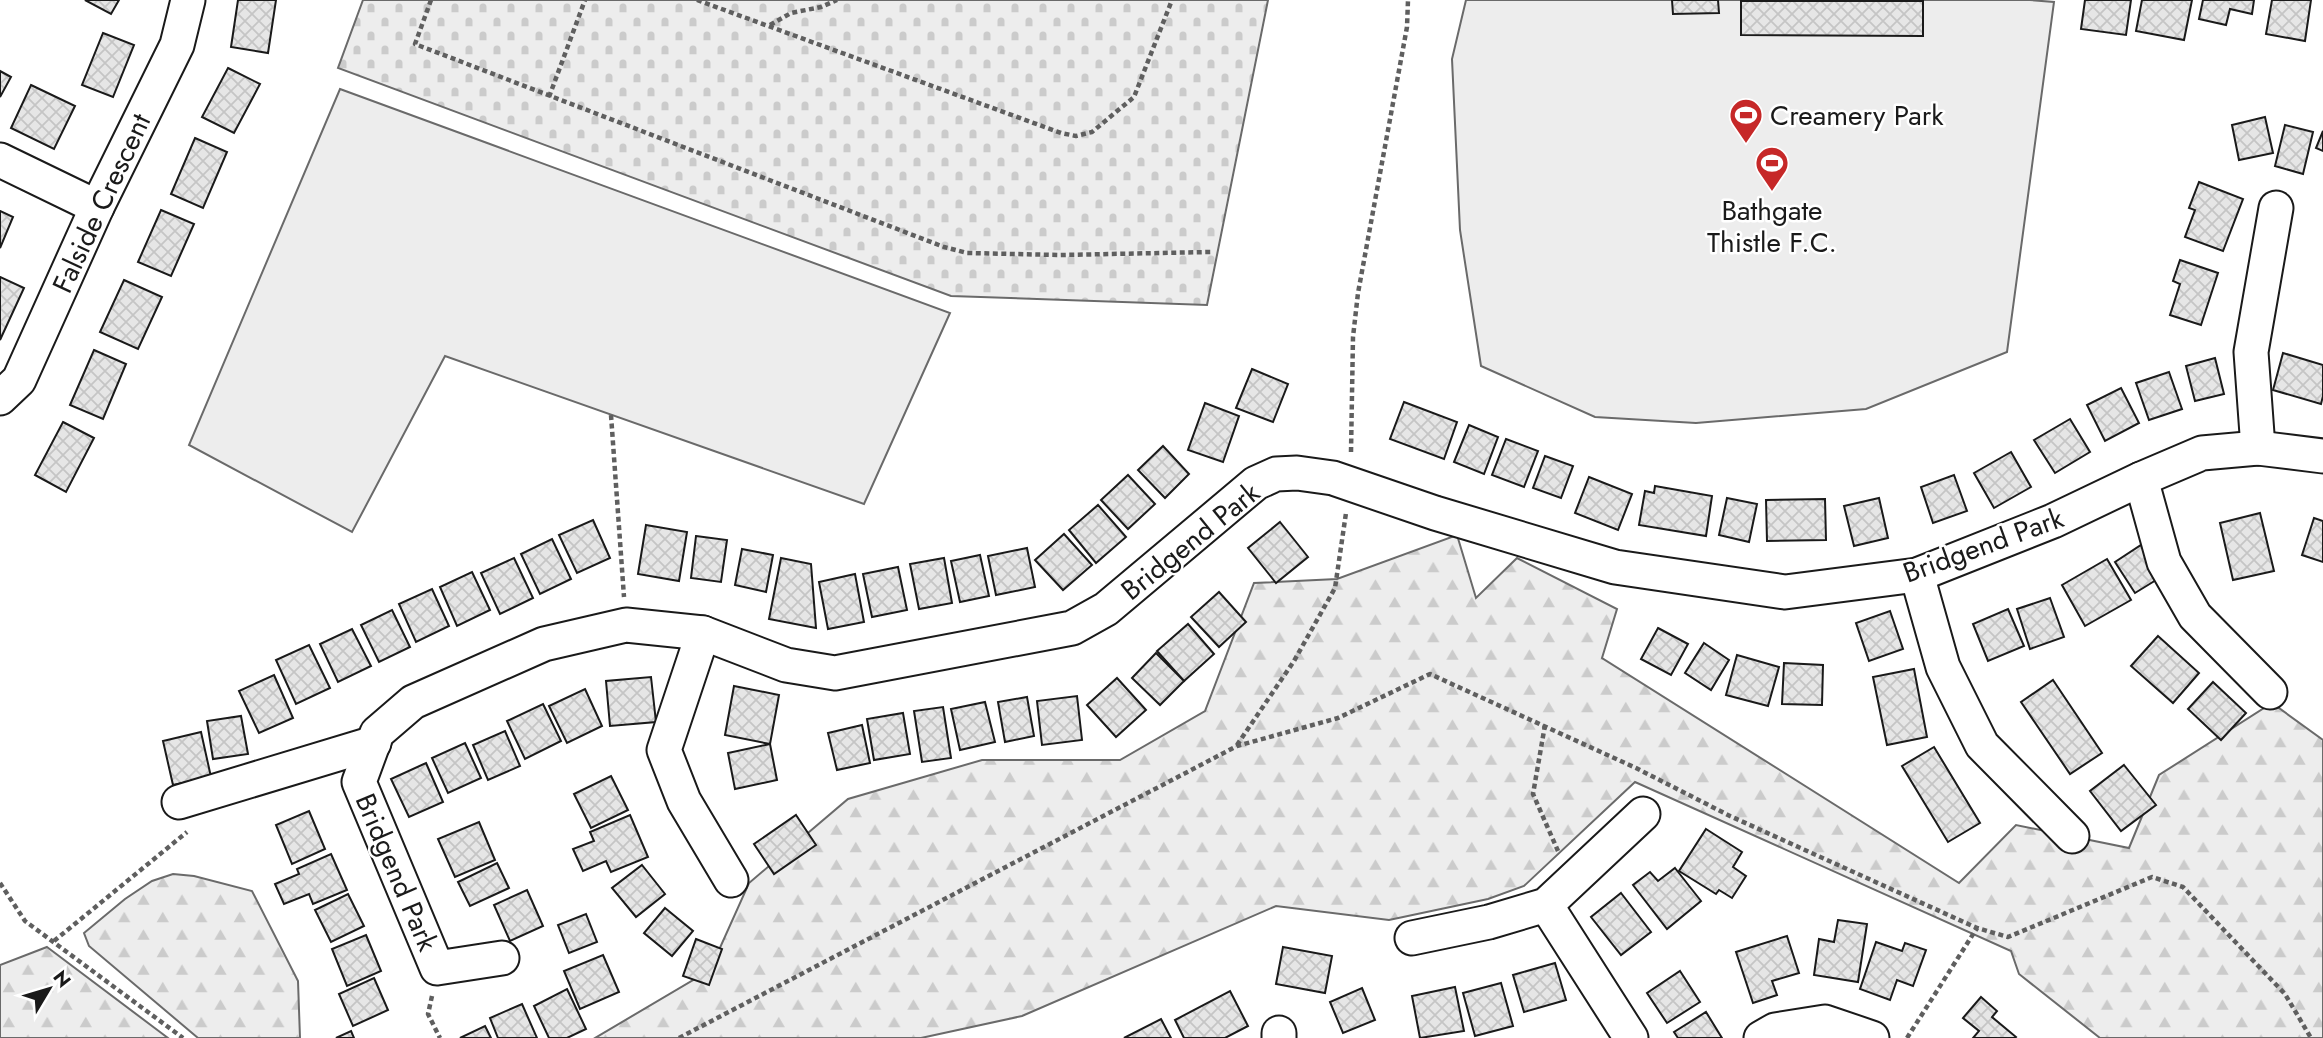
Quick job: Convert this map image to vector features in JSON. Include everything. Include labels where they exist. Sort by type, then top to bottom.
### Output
[{"type":"street","name":"Falside Crescent","points":[[0,398],[19,380],[97,207],[177,45],[188,0]]},
{"type":"street","points":[[0,160],[97,207]]},
{"type":"street","points":[[2258,448],[2250,352],[2276,208]]},
{"type":"street","name":"Bridgend Park","points":[[502,958],[437,968],[359,782],[377,733],[413,702],[544,645],[626,625],[703,633],[786,665],[835,673],[1072,628],[1106,609],[1256,483],[1276,474],[1297,473],[1333,478],[1435,513],[1615,567],[1785,592],[1917,575],[2053,521],[2202,453],[2258,448],[2323,456]]},
{"type":"street","points":[[2141,479],[2164,562],[2195,616],[2270,692]]},
{"type":"street","points":[[1917,575],[1943,667],[1982,745],[2072,836]]},
{"type":"street","points":[[703,633],[664,750],[684,801],[731,880]]},
{"type":"street","points":[[188,813],[374,743]]},
{"type":"street","points":[[1412,938],[1489,922],[1546,905],[1643,814]]},
{"type":"street","points":[[1546,905],[1631,1038]]},
{"type":"street","points":[[1761,1038],[1776,1030],[1825,1022],[1872,1038]]},
{"type":"path","points":[[431,0],[415,44],[944,247],[967,253],[1060,255],[1211,252]]},
{"type":"path","points":[[549,97],[585,0]]},
{"type":"path","points":[[696,0],[1061,133],[1076,136],[1092,132],[1134,97],[1171,0]]},
{"type":"path","points":[[769,26],[791,13],[837,0]]},
{"type":"path","points":[[1237,746],[1294,661],[1335,588],[1351,484],[1354,326],[1358,293],[1407,27],[1408,0]]},
{"type":"path","points":[[611,415],[626,625]]},
{"type":"path","points":[[679,1038],[1237,746],[1338,718],[1430,674],[1545,725],[1730,816],[1977,928],[2008,937],[2152,877],[2183,887],[2284,994],[2311,1038]]},
{"type":"path","points":[[1545,725],[1533,794],[1572,881]]},
{"type":"path","points":[[54,941],[188,813]]},
{"type":"path","points":[[0,884],[25,921],[183,1038]]},
{"type":"path","points":[[1907,1038],[1977,928]]},
{"type":"path","points":[[437,968],[428,1014],[440,1038]]},
{"type":"green space","points":[[363,0],[1268,0],[1207,305],[951,296],[338,68]]},
{"type":"green space","name":"Creamery Park","points":[[1466,0],[2054,2],[2007,352],[1866,409],[1696,423],[1595,417],[1481,366],[1460,230],[1452,59]]},
{"type":"green space","points":[[340,89],[950,313],[864,504],[445,356],[352,532],[189,445]]},
{"type":"green space","points":[[1457,535],[1476,598],[1517,558],[1617,609],[1602,658],[1959,883],[2016,825],[2129,848],[2159,775],[2272,703],[2323,740],[2323,1038],[2100,1038],[2019,974],[2011,951],[1635,782],[1524,886],[1488,899],[1389,920],[1276,906],[1022,1016],[921,1038],[595,1038],[710,970],[749,883],[848,799],[982,760],[1120,760],[1205,711],[1254,583],[1337,579]]},
{"type":"green space","points":[[173,874],[194,876],[252,891],[298,981],[300,1038],[198,1038],[89,946],[84,933],[125,899],[152,881]]},
{"type":"green space","points":[[47,947],[168,1038],[0,1038],[0,965]]},
{"type":"building","points":[[85,0],[119,0],[111,14]]},
{"type":"building","points":[[238,0],[276,0],[268,53],[231,47]]},
{"type":"building","points":[[1672,0],[1718,0],[1719,13],[1673,14]]},
{"type":"building","points":[[2085,0],[2131,0],[2126,35],[2081,29]]},
{"type":"building","points":[[2142,0],[2192,0],[2184,40],[2136,31]]},
{"type":"building","points":[[2203,0],[2254,0],[2252,14],[2230,9],[2226,25],[2199,19]]},
{"type":"building","points":[[2272,0],[2311,0],[2305,41],[2266,34]]},
{"type":"building","points":[[1741,1],[1923,1],[1923,36],[1741,35]]},
{"type":"building","points":[[103,33],[134,45],[113,97],[82,85]]},
{"type":"building","points":[[228,68],[260,84],[234,133],[202,117]]},
{"type":"building","points":[[0,71],[11,77],[0,97]]},
{"type":"building","points":[[31,85],[75,106],[54,149],[11,128]]},
{"type":"building","points":[[2265,117],[2273,153],[2239,160],[2232,125]]},
{"type":"building","points":[[2285,125],[2313,132],[2303,174],[2275,166]]},
{"type":"building","points":[[2323,131],[2323,151],[2316,148]]},
{"type":"building","points":[[195,138],[227,152],[203,208],[171,194]]},
{"type":"building","points":[[2199,182],[2243,199],[2223,251],[2185,237],[2195,210],[2189,208]]},
{"type":"building","points":[[161,210],[194,224],[171,276],[138,262]]},
{"type":"building","points":[[0,211],[13,217],[0,248]]},
{"type":"building","points":[[2180,260],[2218,273],[2201,325],[2170,315],[2180,284],[2173,281]]},
{"type":"building","points":[[0,277],[24,288],[0,340]]},
{"type":"building","points":[[124,280],[162,297],[138,349],[100,332]]},
{"type":"building","points":[[94,350],[126,364],[103,419],[70,405]]},
{"type":"building","points":[[2283,353],[2323,365],[2321,404],[2273,390]]},
{"type":"building","points":[[2215,358],[2224,394],[2195,401],[2186,366]]},
{"type":"building","points":[[1252,369],[1288,384],[1273,422],[1236,408]]},
{"type":"building","points":[[2169,372],[2182,409],[2149,420],[2136,383]]},
{"type":"building","points":[[2121,388],[2139,423],[2105,441],[2087,405]]},
{"type":"building","points":[[1404,402],[1457,422],[1444,459],[1390,439]]},
{"type":"building","points":[[1205,403],[1239,416],[1223,462],[1188,450]]},
{"type":"building","points":[[2070,419],[2090,452],[2055,473],[2034,440]]},
{"type":"building","points":[[63,422],[94,438],[66,492],[35,475]]},
{"type":"building","points":[[1469,425],[1498,437],[1484,474],[1454,462]]},
{"type":"building","points":[[1506,439],[1538,451],[1524,487],[1492,475]]},
{"type":"building","points":[[1163,446],[1189,474],[1165,498],[1138,470]]},
{"type":"building","points":[[2011,452],[2031,487],[1994,508],[1974,473]]},
{"type":"building","points":[[1545,456],[1573,466],[1561,498],[1533,488]]},
{"type":"building","points":[[1128,475],[1155,504],[1128,529],[1101,500]]},
{"type":"building","points":[[1954,475],[1967,511],[1933,523],[1921,487]]},
{"type":"building","points":[[1589,477],[1632,494],[1618,530],[1575,513]]},
{"type":"building","points":[[1655,486],[1712,496],[1706,536],[1639,525],[1645,491],[1654,493]]},
{"type":"building","points":[[1727,498],[1757,504],[1749,542],[1719,535]]},
{"type":"building","points":[[1879,498],[1888,538],[1854,546],[1844,506]]},
{"type":"building","points":[[1825,499],[1826,540],[1767,541],[1766,500]]},
{"type":"building","points":[[1098,505],[1126,537],[1096,563],[1069,530]]},
{"type":"building","points":[[2260,513],[2274,571],[2233,580],[2220,523]]},
{"type":"building","points":[[2314,518],[2323,521],[2323,562],[2302,555]]},
{"type":"building","points":[[593,520],[610,558],[577,573],[559,535]]},
{"type":"building","points":[[1280,522],[1308,557],[1276,583],[1248,548]]},
{"type":"building","points":[[646,525],[687,532],[679,581],[638,574]]},
{"type":"building","points":[[1064,534],[1092,565],[1063,590],[1035,560]]},
{"type":"building","points":[[696,536],[727,540],[721,582],[691,578]]},
{"type":"building","points":[[552,539],[571,579],[540,594],[521,554]]},
{"type":"building","points":[[2141,545],[2161,577],[2135,593],[2115,562]]},
{"type":"building","points":[[1027,548],[1035,587],[996,595],[988,556]]},
{"type":"building","points":[[742,549],[773,555],[766,592],[735,585]]},
{"type":"building","points":[[980,555],[989,596],[960,602],[951,561]]},
{"type":"building","points":[[514,558],[533,598],[500,614],[481,573]]},
{"type":"building","points":[[781,558],[811,564],[816,628],[769,619]]},
{"type":"building","points":[[944,558],[952,603],[919,609],[910,564]]},
{"type":"building","points":[[2107,559],[2131,600],[2085,626],[2062,585]]},
{"type":"building","points":[[898,567],[907,610],[872,617],[863,574]]},
{"type":"building","points":[[472,572],[490,610],[457,626],[440,587]]},
{"type":"building","points":[[855,574],[864,622],[828,629],[819,582]]},
{"type":"building","points":[[432,589],[449,626],[416,642],[399,604]]},
{"type":"building","points":[[1219,592],[1246,622],[1219,647],[1191,617]]},
{"type":"building","points":[[2050,598],[2064,637],[2030,649],[2017,609]]},
{"type":"building","points":[[2008,609],[2024,646],[1988,661],[1973,624]]},
{"type":"building","points":[[392,610],[410,647],[379,662],[361,625]]},
{"type":"building","points":[[1890,611],[1903,649],[1869,661],[1856,623]]},
{"type":"building","points":[[1188,624],[1214,654],[1184,681],[1157,651]]},
{"type":"building","points":[[1658,628],[1688,644],[1671,675],[1641,659]]},
{"type":"building","points":[[352,629],[371,666],[338,682],[320,644]]},
{"type":"building","points":[[2158,636],[2199,673],[2173,703],[2131,666]]},
{"type":"building","points":[[1704,643],[1729,660],[1711,690],[1685,673]]},
{"type":"building","points":[[309,645],[330,688],[296,704],[276,660]]},
{"type":"building","points":[[1156,653],[1184,681],[1160,705],[1132,678]]},
{"type":"building","points":[[1737,655],[1779,667],[1768,706],[1726,695]]},
{"type":"building","points":[[1784,663],[1823,665],[1822,705],[1782,704]]},
{"type":"building","points":[[1914,669],[1927,737],[1887,745],[1873,677]]},
{"type":"building","points":[[274,675],[293,718],[259,733],[239,691]]},
{"type":"building","points":[[651,677],[656,722],[610,726],[606,681]]},
{"type":"building","points":[[1117,678],[1146,710],[1116,737],[1087,705]]},
{"type":"building","points":[[2053,680],[2102,753],[2070,774],[2021,702]]},
{"type":"building","points":[[2213,682],[2246,713],[2221,740],[2188,709]]},
{"type":"building","points":[[734,686],[779,695],[770,744],[725,735]]},
{"type":"building","points":[[585,689],[602,726],[567,743],[549,706]]},
{"type":"building","points":[[1077,696],[1082,740],[1042,745],[1037,701]]},
{"type":"building","points":[[1027,697],[1034,736],[1005,742],[998,702]]},
{"type":"building","points":[[985,702],[995,742],[960,750],[951,709]]},
{"type":"building","points":[[543,704],[561,741],[525,759],[507,721]]},
{"type":"building","points":[[943,707],[951,758],[922,762],[914,711]]},
{"type":"building","points":[[903,713],[910,754],[874,760],[867,719]]},
{"type":"building","points":[[241,716],[248,754],[213,759],[207,721]]},
{"type":"building","points":[[862,725],[870,763],[837,770],[828,733]]},
{"type":"building","points":[[505,731],[520,766],[488,780],[473,745]]},
{"type":"building","points":[[201,732],[211,777],[173,785],[163,741]]},
{"type":"building","points":[[465,743],[481,778],[448,793],[432,758]]},
{"type":"building","points":[[770,744],[777,780],[735,789],[728,753]]},
{"type":"building","points":[[1934,747],[1980,823],[1948,842],[1902,766]]},
{"type":"building","points":[[426,763],[443,802],[409,817],[391,779]]},
{"type":"building","points":[[2124,765],[2156,805],[2121,831],[2090,791]]},
{"type":"building","points":[[611,776],[628,810],[591,828],[574,794]]},
{"type":"building","points":[[309,811],[325,849],[292,864],[276,825]]},
{"type":"building","points":[[630,815],[648,857],[611,872],[606,861],[583,871],[573,849],[594,841],[590,832]]},
{"type":"building","points":[[796,815],[816,845],[774,874],[754,844]]},
{"type":"building","points":[[479,822],[495,860],[455,877],[438,839]]},
{"type":"building","points":[[1706,829],[1742,852],[1733,867],[1746,876],[1732,898],[1719,890],[1716,894],[1679,871]]},
{"type":"building","points":[[331,854],[347,890],[313,904],[309,894],[284,904],[275,884],[299,874],[297,869]]},
{"type":"building","points":[[497,863],[509,888],[470,906],[458,882]]},
{"type":"building","points":[[642,865],[665,894],[636,917],[612,888]]},
{"type":"building","points":[[1675,868],[1701,901],[1667,929],[1633,885],[1650,872],[1658,881]]},
{"type":"building","points":[[527,890],[543,926],[510,941],[494,905]]},
{"type":"building","points":[[1621,893],[1651,932],[1621,955],[1591,917]]},
{"type":"building","points":[[348,894],[364,926],[331,942],[315,910]]},
{"type":"building","points":[[665,908],[693,931],[672,956],[644,933]]},
{"type":"building","points":[[586,914],[597,942],[569,953],[558,925]]},
{"type":"building","points":[[1838,920],[1867,924],[1858,982],[1814,975],[1819,939],[1834,942]]},
{"type":"building","points":[[366,935],[381,971],[347,986],[332,949]]},
{"type":"building","points":[[1787,936],[1799,973],[1772,981],[1777,995],[1753,1003],[1736,952]]},
{"type":"building","points":[[696,939],[722,949],[709,985],[683,976]]},
{"type":"building","points":[[1876,942],[1902,951],[1905,943],[1926,950],[1913,986],[1897,980],[1890,1000],[1860,989]]},
{"type":"building","points":[[1283,947],[1332,956],[1325,993],[1276,984]]},
{"type":"building","points":[[603,955],[619,992],[580,1009],[564,971]]},
{"type":"building","points":[[1555,963],[1566,1000],[1524,1012],[1513,975]]},
{"type":"building","points":[[1680,971],[1700,1002],[1667,1023],[1647,993]]},
{"type":"building","points":[[374,978],[388,1010],[353,1026],[339,994]]},
{"type":"building","points":[[1501,983],[1513,1026],[1475,1036],[1463,993]]},
{"type":"building","points":[[1455,987],[1464,1031],[1420,1038],[1412,996]]},
{"type":"building","points":[[1362,988],[1375,1020],[1343,1033],[1330,1002]]},
{"type":"building","points":[[567,989],[586,1029],[567,1038],[549,1038],[534,1006]]},
{"type":"building","points":[[1230,991],[1248,1026],[1225,1038],[1184,1038],[1175,1020]]},
{"type":"building","points":[[1981,997],[1997,1011],[1992,1017],[2015,1038],[1973,1038],[1979,1031],[1963,1018]]},
{"type":"building","points":[[522,1004],[537,1038],[498,1038],[490,1018]]},
{"type":"building","points":[[1706,1012],[1722,1038],[1678,1038],[1674,1032]]},
{"type":"building","points":[[1161,1019],[1171,1038],[1124,1038]]},
{"type":"building","points":[[485,1026],[491,1038],[460,1038]]},
{"type":"building","points":[[351,1031],[354,1038],[336,1038]]},
{"type":"place","name":"Creamery Park","points":[[1746,145]]},
{"type":"place","name":"Bathgate Thistle F.C.","points":[[1772,193]]}]
